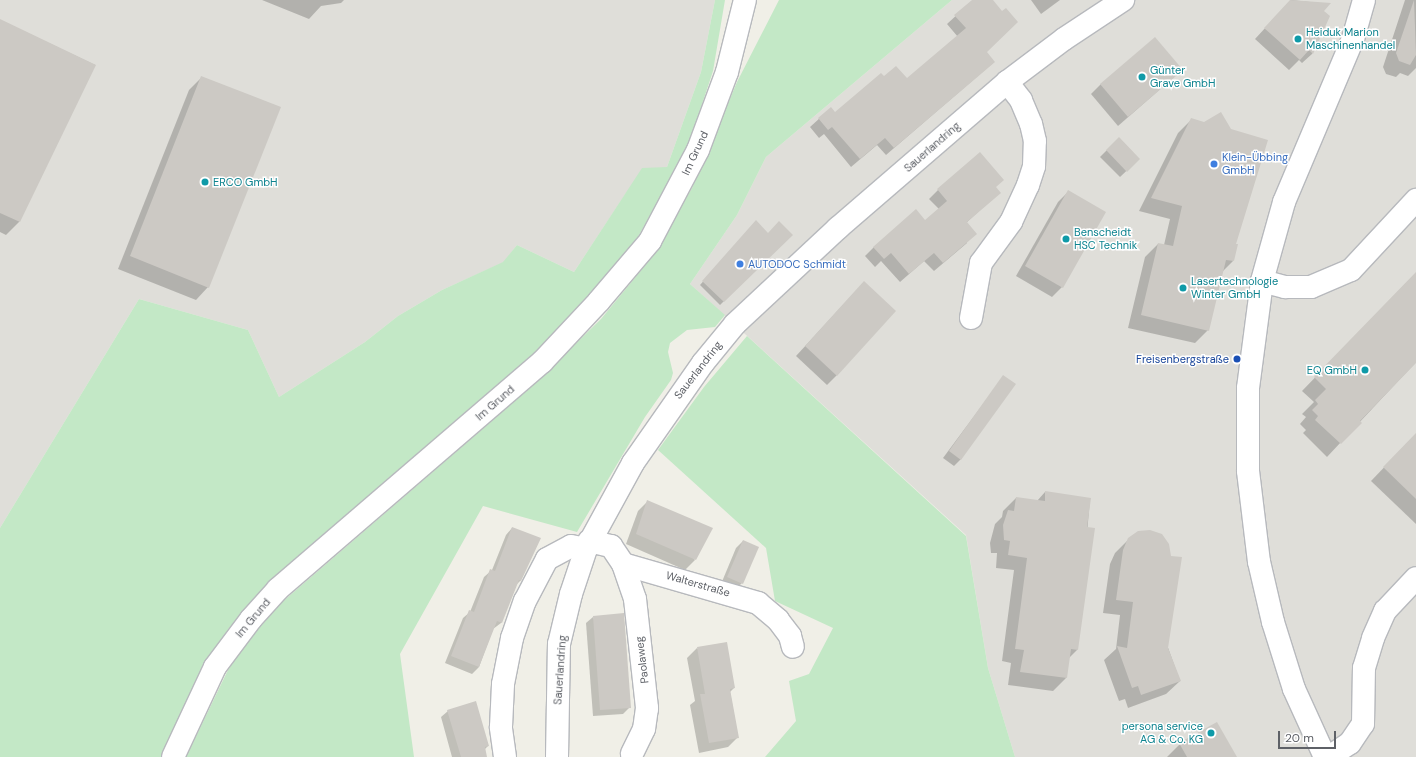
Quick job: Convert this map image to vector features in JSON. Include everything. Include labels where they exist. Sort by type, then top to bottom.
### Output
[{"type":"street","name":"Im Grund","points":[[173,757],[215,667],[251,619],[278,589],[542,362],[599,302],[650,241],[698,150],[727,72],[745,0]]},
{"type":"street","name":"Sauerlandring","points":[[557,757],[559,644],[571,594],[588,545],[620,484],[657,425],[735,324],[838,228],[1007,82],[1064,39],[1123,0]]},
{"type":"street","points":[[1324,757],[1294,689],[1273,622],[1259,562],[1248,471],[1248,388],[1262,281],[1284,202],[1353,39],[1364,0]]},
{"type":"street","points":[[971,318],[981,263],[1011,222],[1028,185],[1034,166],[1035,141],[1031,124],[1021,100],[1007,82]]},
{"type":"street","points":[[1262,281],[1285,287],[1311,287],[1351,270],[1416,200]]},
{"type":"street","points":[[505,757],[501,727],[503,684],[512,638],[525,601],[547,559],[571,546],[611,546],[623,564]]},
{"type":"street","name":"Walterstraße","points":[[623,564],[758,603],[778,620],[790,636],[794,647]]},
{"type":"street","name":"Paolaweg","points":[[623,564],[635,599],[647,708],[644,730],[632,754]]},
{"type":"street","points":[[1329,757],[1350,744],[1363,724],[1364,668],[1372,638],[1385,610],[1416,578]]},
{"type":"shaded area","points":[[0,0],[715,0],[701,72],[667,167],[626,193],[574,272],[517,245],[504,262],[442,290],[398,316],[365,342],[279,397],[248,330],[139,299],[0,528]]},
{"type":"shaded area","points":[[952,0],[1416,0],[1416,757],[1015,757],[988,668],[966,535],[690,284],[737,215],[766,157]]},
{"type":"green space","points":[[715,0],[725,0],[713,71],[688,147],[638,237],[593,295],[538,350],[266,588],[229,628],[203,667],[164,757],[0,757],[0,528],[139,299],[248,330],[279,397],[365,342],[398,316],[442,290],[503,262],[517,245],[574,272],[642,168],[667,167],[701,72]]},
{"type":"green space","points":[[779,0],[952,0],[766,157],[737,215],[690,284],[725,315],[715,327],[687,330],[670,343],[668,352],[673,373],[671,380],[645,417],[577,532],[483,506],[400,654],[414,757],[186,757],[227,672],[241,649],[281,603],[530,388],[601,319],[652,257],[692,188],[737,82]]},
{"type":"green space","points":[[747,336],[966,536],[988,668],[1015,757],[765,757],[796,721],[789,681],[809,674],[833,628],[775,601],[766,548],[658,450],[704,387]]},
{"type":"building","points":[[972,0],[993,0],[1002,11],[1006,8],[1018,22],[987,52],[995,62],[894,148],[885,138],[860,159],[832,127],[828,130],[818,118],[831,107],[835,112],[881,73],[884,76],[896,66],[907,78],[966,28],[954,15]]},
{"type":"building","name":"Heiduk Marion Maschinenhandel","points":[[1290,0],[1331,3],[1324,11],[1330,16],[1313,54],[1309,50],[1300,60],[1264,28]]},
{"type":"building","points":[[1414,0],[1416,55],[1410,65],[1399,61],[1396,53]]},
{"type":"building","points":[[0,19],[96,65],[20,222],[0,213]]},
{"type":"building","name":"Günter Grave GmbH","points":[[1155,37],[1183,70],[1128,117],[1100,84]]},
{"type":"building","name":"ERCO GmbH","points":[[201,76],[281,107],[209,288],[130,256]]},
{"type":"building","points":[[1221,112],[1231,129],[1268,140],[1236,244],[1238,244],[1234,261],[1226,260],[1209,331],[1141,315],[1158,243],[1173,246],[1182,206],[1151,198],[1191,118],[1204,122]]},
{"type":"building","points":[[1119,137],[1140,159],[1127,172],[1106,150]]},
{"type":"building","points":[[980,152],[1004,180],[996,187],[1001,193],[967,222],[977,234],[943,263],[934,253],[909,274],[891,253],[884,259],[873,247],[916,209],[925,220],[947,201],[937,189]]},
{"type":"building","name":"Benscheidt HSC Technik","points":[[1068,190],[1106,212],[1063,288],[1025,266]]},
{"type":"building","name":"AUTODOC Schmidt","points":[[756,220],[768,233],[779,221],[793,235],[724,302],[702,281]]},
{"type":"building","name":"EQ GmbH","points":[[1416,272],[1416,363],[1360,421],[1362,423],[1341,444],[1315,420],[1318,416],[1312,410],[1318,404],[1315,400],[1326,389],[1314,377]]},
{"type":"building","points":[[864,281],[896,311],[837,376],[805,346]]},
{"type":"building","points":[[1003,375],[1016,384],[961,460],[949,451]]},
{"type":"building","points":[[1416,433],[1416,499],[1383,467]]},
{"type":"building","points":[[1045,491],[1091,498],[1087,527],[1095,528],[1078,650],[1071,649],[1067,678],[1020,672],[1024,650],[1015,649],[1027,558],[1008,555],[1010,541],[1004,540],[1003,525],[1008,510],[1014,511],[1016,497],[1045,501]]},
{"type":"building","points":[[647,500],[713,528],[696,560],[636,534]]},
{"type":"building","points":[[512,527],[541,538],[521,581],[519,580],[502,623],[497,621],[479,667],[451,656],[469,610],[474,612],[490,569],[495,571]]},
{"type":"building","points":[[1150,530],[1162,534],[1169,544],[1171,556],[1182,557],[1168,648],[1181,681],[1141,695],[1138,686],[1132,688],[1117,646],[1127,648],[1133,602],[1116,600],[1123,550],[1128,538],[1138,531]]},
{"type":"building","points":[[743,540],[759,547],[743,584],[727,577]]},
{"type":"building","points":[[624,613],[631,708],[600,710],[593,616]]},
{"type":"building","points":[[727,642],[735,688],[730,689],[739,738],[709,743],[700,694],[705,694],[697,647]]},
{"type":"building","points":[[476,701],[489,746],[485,747],[487,757],[461,757],[447,710]]},
{"type":"building","name":"persona service AG & Co. KG","points":[[1217,722],[1237,757],[1187,757],[1179,743]]},
{"type":"place","name":"Heiduk Marion Maschinenhandel","points":[[1298,39]]},
{"type":"place","name":"Günter Grave GmbH","points":[[1142,77]]},
{"type":"place","name":"Klein-Übbing GmbH","points":[[1214,164]]},
{"type":"place","name":"ERCO GmbH","points":[[205,182]]},
{"type":"place","name":"Benscheidt HSC Technik","points":[[1066,239]]},
{"type":"place","name":"AUTODOC Schmidt","points":[[740,264]]},
{"type":"place","name":"Lasertechnologie Winter GmbH","points":[[1183,288]]},
{"type":"place","name":"Freisenbergstraße","points":[[1237,359]]},
{"type":"place","name":"EQ GmbH","points":[[1365,370]]},
{"type":"place","name":"persona service AG & Co. KG","points":[[1211,733]]}]
